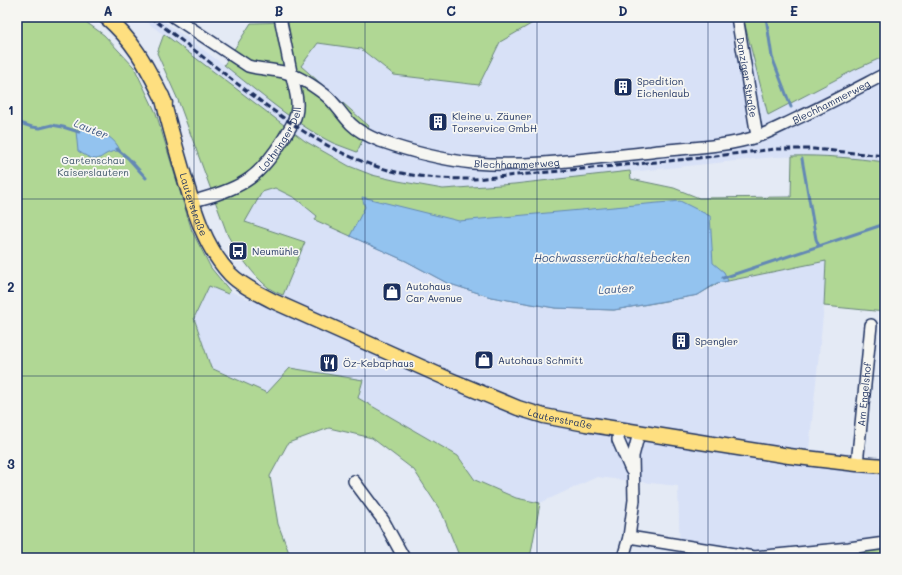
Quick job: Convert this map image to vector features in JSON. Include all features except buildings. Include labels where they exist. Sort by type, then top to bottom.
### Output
[{"type":"main road","name":"Lauterstraße","points":[[106,17],[118,27],[136,48],[149,69],[176,124],[213,232],[230,260],[258,293]]},
{"type":"main road","name":"Lauterstraße","points":[[162,96],[196,215],[209,245],[225,268],[242,284],[285,307],[448,379],[518,408],[557,419],[789,456],[885,466]]},
{"type":"main road","points":[[196,215],[201,199]]},
{"type":"street","name":"Blechhammerweg","points":[[174,17],[248,66],[261,70],[279,71],[292,74],[323,93],[334,102],[351,124],[371,138],[444,158],[473,163],[512,164],[552,162],[689,148],[741,141],[757,136],[807,114],[885,74]]},
{"type":"street","name":"Lothringer Dell","points":[[201,199],[226,191],[241,184],[258,172],[272,157],[296,116],[297,100],[280,17]]},
{"type":"street","name":"Danziger Straße","points":[[737,17],[757,136]]},
{"type":"street","name":"Am Engelshof","points":[[857,464],[871,325]]},
{"type":"street","points":[[619,429],[618,440],[633,475]]},
{"type":"street","points":[[624,558],[629,537],[634,500],[633,456],[639,433]]},
{"type":"street","points":[[354,481],[383,520],[404,558]]},
{"type":"street","points":[[629,537],[754,557],[885,543]]},
{"type":"shaded area","points":[[140,17],[158,17],[311,130],[333,142],[369,126],[301,66],[318,43],[361,49],[394,75],[479,85],[500,42],[543,17],[649,17],[653,21],[743,17],[768,115],[854,70],[885,56],[885,162],[853,158],[815,156],[775,157],[514,184],[443,189],[398,181],[372,175],[349,166],[305,141]]},
{"type":"shaded area","points":[[275,188],[295,198],[317,216],[315,220],[406,261],[447,283],[491,298],[555,308],[614,310],[698,295],[718,283],[826,261],[824,306],[809,449],[882,458],[880,544],[849,549],[850,558],[680,558],[678,486],[597,477],[540,503],[516,498],[475,480],[458,456],[358,398],[363,380],[267,393],[211,368],[194,318],[209,285],[228,294],[230,291],[276,311],[305,242],[244,222],[262,192]]},
{"type":"green space","name":"Gartenschau Kaiserslautern","points":[[17,17],[79,17],[104,35],[134,67],[156,113],[192,231],[211,268],[230,291],[228,294],[209,286],[194,318],[211,368],[267,393],[290,368],[363,380],[358,398],[458,456],[475,480],[516,498],[540,503],[530,558],[460,558],[442,513],[414,470],[372,438],[329,428],[288,443],[270,476],[278,524],[291,558],[17,558]]},
{"type":"green space","points":[[289,17],[543,17],[500,42],[479,85],[394,75],[361,49],[318,43],[301,66],[369,126],[357,152],[333,143],[305,127],[224,65],[251,23],[289,22]]},
{"type":"green space","points":[[649,17],[743,17],[653,21]]},
{"type":"green space","points":[[743,17],[885,17],[885,56],[854,70],[768,115]]},
{"type":"green space","points":[[164,34],[305,141],[349,166],[372,175],[443,189],[514,184],[630,171],[631,179],[674,188],[699,198],[791,197],[792,156],[838,157],[885,162],[885,312],[824,306],[826,261],[718,283],[698,295],[614,310],[555,308],[491,297],[447,283],[406,261],[315,220],[317,216],[295,198],[275,188],[262,192],[245,222],[305,242],[283,295],[271,289],[257,277],[241,257],[228,236],[178,100],[157,53]]},
{"type":"green space","points":[[882,469],[885,469],[885,558],[850,558],[849,548],[880,544]]},
{"type":"water","points":[[90,126],[112,139],[120,151],[112,152],[100,158],[93,159],[78,151],[76,131]]},
{"type":"water","name":"Hochwasserrückhaltebecken","points":[[362,197],[459,221],[680,201],[710,216],[713,263],[724,272],[728,281],[717,283],[698,295],[614,310],[555,308],[491,297],[447,283],[406,261],[350,236],[365,207]]},
{"type":"waterway","points":[[766,17],[772,57],[791,107]]},
{"type":"waterway","name":"Lauter","points":[[17,122],[40,128],[52,125],[79,132]]},
{"type":"waterway","name":"Lauter","points":[[117,149],[128,158],[146,178]]},
{"type":"waterway","points":[[802,159],[816,239],[819,246]]},
{"type":"waterway","name":"Lauter","points":[[723,278],[885,224]]},
{"type":"railway","points":[[150,17],[285,119],[319,141],[356,159],[399,173],[449,179],[474,179],[689,159],[776,149],[814,149],[885,156]]},
{"type":"place","name":"Spedition Eichenlaub","points":[[623,87]]},
{"type":"place","name":"Kleine u. Zäuner Torservice GmbH","points":[[438,122]]},
{"type":"place","name":"Neumühle","points":[[238,251]]},
{"type":"place","name":"Autohaus Car Avenue","points":[[392,292]]},
{"type":"place","name":"Spengler","points":[[681,341]]},
{"type":"place","name":"Autohaus Schmitt","points":[[484,360]]},
{"type":"place","name":"Öz-Kebaphaus","points":[[329,363]]}]
